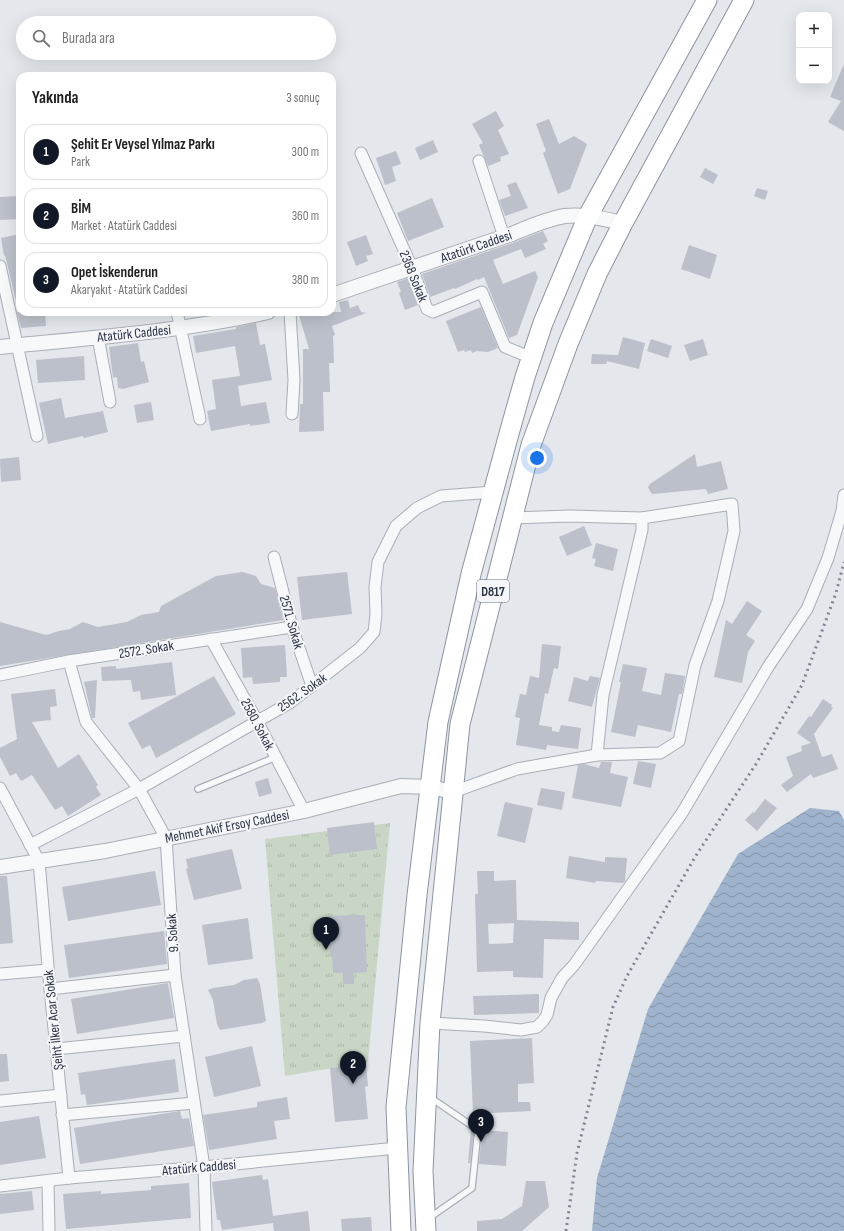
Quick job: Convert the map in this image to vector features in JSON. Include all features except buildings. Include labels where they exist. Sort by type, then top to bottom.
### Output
[{"type":"highway","name":"D817","points":[[401,1231],[396,1107],[417,895],[438,722],[471,574],[493,492],[543,324],[588,216],[706,0]]},
{"type":"highway","name":"D817","points":[[426,1226],[423,1171],[430,1023],[460,724],[531,444],[568,344],[597,274],[744,0]]},
{"type":"street","name":"2368 Sokak","points":[[361,153],[412,268],[427,309],[433,312],[482,292],[505,347],[532,358]]},
{"type":"street","points":[[479,161],[504,237]]},
{"type":"street","name":"Atatürk Caddesi","points":[[336,294],[504,237],[541,222],[564,216],[588,216],[623,223]]},
{"type":"street","points":[[0,266],[37,436]]},
{"type":"street","points":[[178,316],[200,419]]},
{"type":"street","name":"Atatürk Caddesi","points":[[0,347],[179,328],[250,316]]},
{"type":"street","points":[[290,316],[294,380],[292,414]]},
{"type":"street","points":[[98,337],[110,402]]},
{"type":"street","name":"2562. Sokak","points":[[30,845],[139,788],[291,702],[312,686],[360,648],[374,632],[376,614],[375,587],[378,562],[396,526],[417,508],[441,496],[493,492]]},
{"type":"street","points":[[430,1023],[521,1030],[537,1027],[543,1021],[562,978],[574,965],[682,813],[768,667],[807,609],[828,558],[842,511],[844,495]]},
{"type":"street","points":[[453,792],[517,769],[597,755],[660,753],[679,741],[695,665],[718,601],[734,531],[732,504],[642,518],[569,516],[512,518]]},
{"type":"street","points":[[597,755],[603,695],[642,530],[642,518]]},
{"type":"street","name":"2571. Sokak","points":[[274,557],[292,627],[312,686]]},
{"type":"street","name":"2572. Sokak","points":[[0,675],[69,661],[292,627]]},
{"type":"street","name":"2580. Sokak","points":[[211,639],[257,721],[304,810]]},
{"type":"street","name":"9. Sokak","points":[[69,661],[86,722],[139,788],[166,838],[175,975],[204,1167],[206,1231]]},
{"type":"street","name":"Mehmet Akif Ersoy Caddesi","points":[[0,867],[105,851],[304,810],[401,786],[430,787],[453,792]]},
{"type":"street","points":[[0,788],[39,861]]},
{"type":"street","name":"Şeiht İlker Acar Sokak","points":[[39,861],[48,970],[69,1178]]},
{"type":"street","points":[[0,974],[48,970]]},
{"type":"street","points":[[50,989],[175,975]]},
{"type":"street","points":[[56,1049],[184,1036]]},
{"type":"street","points":[[0,1101],[61,1095]]},
{"type":"street","points":[[62,1115],[194,1103]]},
{"type":"street","name":"Atatürk Caddesi","points":[[0,1186],[69,1178],[204,1167],[397,1148]]},
{"type":"street","points":[[48,1181],[49,1231]]},
{"type":"lane","points":[[198,789],[276,757]]},
{"type":"lane","points":[[426,1095],[478,1130],[472,1188],[426,1226]]},
{"type":"green space","points":[[390,823],[368,1062],[285,1076],[265,839]]},
{"type":"water","points":[[810,808],[839,811],[844,820],[844,1231],[592,1231],[597,1178],[648,1009],[738,854]]},
{"type":"railway","points":[[566,1231],[577,1153],[613,1007],[627,976],[695,857],[756,764],[802,685],[836,593],[844,562]]},
{"type":"place","name":"Şehit Er Veysel Yılmaz Parkı","points":[[326,950]]},
{"type":"place","name":"BİM","points":[[353,1084]]},
{"type":"place","name":"Opet İskenderun","points":[[481,1142]]}]
